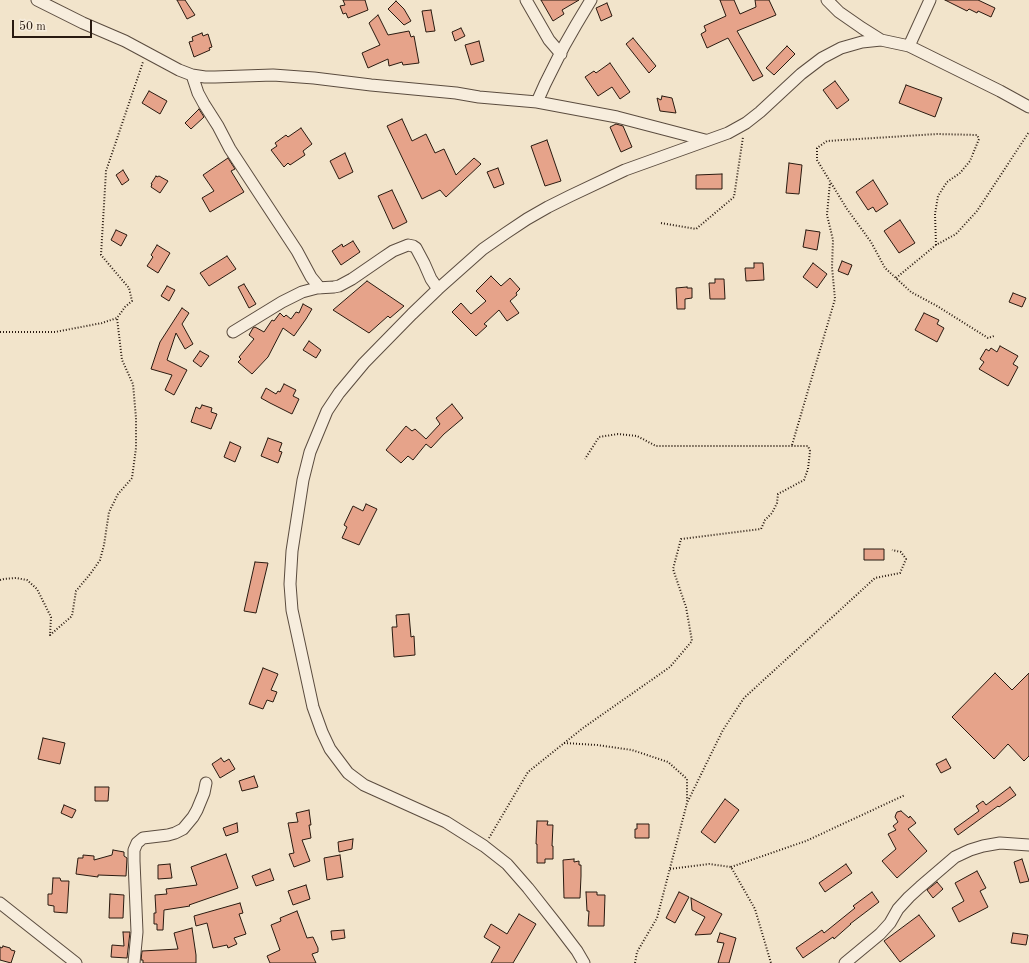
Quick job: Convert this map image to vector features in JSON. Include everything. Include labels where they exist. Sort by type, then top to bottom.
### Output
[{"type":"street","points":[[37,0],[83,23],[125,41],[179,70],[192,74],[216,77],[273,75],[314,78],[456,93],[479,97],[537,102],[617,117],[705,140]]},
{"type":"street","points":[[526,0],[549,40],[561,54]]},
{"type":"street","points":[[537,102],[576,25],[591,0]]},
{"type":"street","points":[[827,0],[839,12],[881,40]]},
{"type":"street","points":[[909,46],[930,0]]},
{"type":"street","points":[[584,963],[558,926],[507,864],[484,846],[446,822],[364,785],[348,773],[330,749],[322,732],[313,707],[292,610],[290,584],[292,551],[303,480],[310,452],[327,412],[339,393],[364,363],[438,289],[483,249],[527,219],[570,196],[625,170],[746,124],[801,74],[822,58],[841,48],[862,42],[881,40],[909,46],[1000,90],[1029,106]]},
{"type":"street","points":[[192,74],[201,98],[230,149],[288,238],[311,277],[320,288]]},
{"type":"street","points":[[233,332],[282,302],[302,292],[311,289],[339,286],[393,251],[408,245],[416,248],[431,279],[438,289]]},
{"type":"street","points":[[134,963],[137,932],[134,850],[137,843],[143,838],[168,835],[183,829],[197,810],[204,794],[206,783]]},
{"type":"street","points":[[845,963],[880,934],[909,897],[955,857],[970,850],[1000,843],[1029,845]]},
{"type":"street","points":[[0,903],[76,963]]},
{"type":"path","points":[[0,332],[56,332],[102,323],[117,318],[125,307],[132,301],[128,288],[101,255],[106,171],[147,52]]},
{"type":"path","points":[[661,223],[696,229],[734,197],[746,124]]},
{"type":"path","points":[[896,278],[936,245],[956,234],[977,211],[1029,132]]},
{"type":"path","points":[[936,245],[935,214],[938,196],[947,182],[960,173],[970,161],[979,138],[976,135],[937,134],[827,141],[817,148],[817,160],[885,268],[912,292],[988,338],[994,336]]},
{"type":"path","points":[[792,446],[835,299],[832,267],[833,240],[827,215],[830,182]]},
{"type":"path","points":[[0,580],[16,578],[27,580],[37,589],[51,617],[50,634],[72,616],[76,591],[100,560],[104,546],[109,512],[118,494],[132,478],[136,448],[136,418],[133,384],[122,360],[117,318]]},
{"type":"path","points":[[484,846],[528,772],[583,728],[670,667],[692,641],[686,607],[673,569],[681,539],[761,529],[765,520],[772,513],[777,503],[778,494],[804,480],[808,469],[810,451],[808,446],[656,446],[637,436],[618,434],[599,437],[585,459]]},
{"type":"path","points":[[635,963],[637,952],[657,918],[687,803],[723,730],[744,698],[875,578],[900,573],[906,559],[901,552],[892,550]]},
{"type":"path","points":[[564,743],[632,750],[668,762],[687,780],[687,803]]},
{"type":"path","points":[[670,869],[709,864],[731,867],[806,841],[905,795]]},
{"type":"path","points":[[731,867],[755,909],[771,963]]},
{"type":"building","points":[[177,0],[185,0],[195,15],[187,19]]},
{"type":"building","points":[[343,0],[365,0],[368,10],[348,18],[346,13],[343,14],[340,6],[345,5]]},
{"type":"building","points":[[541,0],[579,0],[562,10],[564,14],[553,21]]},
{"type":"building","points":[[720,0],[734,0],[740,14],[756,7],[755,0],[769,0],[776,15],[737,31],[763,76],[753,81],[728,38],[707,48],[701,34],[706,31],[704,26],[726,16]]},
{"type":"building","points":[[945,0],[978,0],[995,8],[991,17],[978,11],[977,13],[969,9],[967,11]]},
{"type":"building","points":[[396,1],[404,9],[411,21],[404,25],[388,9]]},
{"type":"building","points":[[607,3],[612,16],[601,21],[596,8]]},
{"type":"building","points":[[431,10],[435,31],[426,32],[422,11]]},
{"type":"building","points":[[378,15],[388,35],[409,31],[411,37],[414,36],[419,63],[403,65],[402,62],[389,66],[388,59],[368,68],[362,53],[380,45],[369,23]]},
{"type":"building","points":[[461,28],[465,36],[455,41],[452,32]]},
{"type":"building","points":[[202,33],[203,36],[208,34],[212,47],[209,48],[210,50],[194,57],[189,42],[193,41],[192,37]]},
{"type":"building","points":[[633,38],[656,66],[649,73],[626,44]]},
{"type":"building","points":[[479,41],[484,61],[471,65],[465,45]]},
{"type":"building","points":[[787,46],[795,54],[774,75],[766,68]]},
{"type":"building","points":[[610,63],[630,92],[620,99],[612,87],[598,96],[585,77],[594,71],[596,73]]},
{"type":"building","points":[[835,81],[849,100],[837,109],[823,90]]},
{"type":"building","points":[[906,85],[942,98],[935,117],[899,103]]},
{"type":"building","points":[[149,91],[167,101],[160,114],[142,103]]},
{"type":"building","points":[[662,96],[672,98],[676,113],[660,111],[657,98],[661,100]]},
{"type":"building","points":[[199,109],[204,117],[191,129],[185,123]]},
{"type":"building","points":[[402,119],[412,141],[426,134],[435,153],[444,149],[456,175],[474,158],[481,164],[446,197],[440,190],[422,199],[387,126]]},
{"type":"building","points":[[616,124],[623,126],[632,147],[621,152],[610,127]]},
{"type":"building","points":[[301,128],[312,144],[303,151],[305,155],[290,165],[288,163],[284,167],[271,150],[277,146],[275,143],[286,135],[288,137]]},
{"type":"building","points":[[547,140],[561,181],[545,186],[531,146]]},
{"type":"building","points":[[345,153],[353,172],[339,179],[330,161]]},
{"type":"building","points":[[228,158],[235,169],[231,171],[244,192],[210,212],[202,198],[214,191],[203,175]]},
{"type":"building","points":[[789,163],[802,165],[799,194],[786,193]]},
{"type":"building","points":[[498,168],[504,184],[494,188],[487,172]]},
{"type":"building","points":[[123,170],[129,180],[122,185],[116,175]]},
{"type":"building","points":[[722,174],[722,189],[696,189],[696,175]]},
{"type":"building","points":[[156,176],[168,181],[160,193],[151,187],[151,184]]},
{"type":"building","points":[[873,180],[888,204],[876,212],[873,207],[868,210],[856,192]]},
{"type":"building","points":[[392,190],[407,222],[393,229],[378,196]]},
{"type":"building","points":[[900,220],[915,243],[899,253],[884,231]]},
{"type":"building","points":[[116,230],[127,235],[121,246],[111,240]]},
{"type":"building","points":[[806,230],[820,232],[817,250],[803,247]]},
{"type":"building","points":[[353,241],[360,252],[341,265],[332,251],[342,244],[343,247]]},
{"type":"building","points":[[157,245],[170,253],[158,273],[147,266],[153,257],[151,255]]},
{"type":"building","points":[[227,256],[236,269],[209,286],[200,273]]},
{"type":"building","points":[[842,261],[852,265],[848,275],[838,271]]},
{"type":"building","points":[[754,263],[763,263],[764,280],[746,281],[745,268],[754,268]]},
{"type":"building","points":[[813,263],[827,274],[817,288],[803,277]]},
{"type":"building","points":[[491,276],[501,286],[510,278],[520,289],[516,293],[517,295],[510,301],[519,313],[507,321],[499,310],[484,324],[487,326],[476,336],[452,312],[461,303],[471,314],[486,301],[476,291]]},
{"type":"building","points":[[715,279],[724,279],[725,299],[710,299],[709,283],[715,283]]},
{"type":"building","points":[[367,281],[404,306],[390,318],[388,316],[369,333],[333,310]]},
{"type":"building","points":[[244,284],[256,304],[249,308],[238,287]]},
{"type":"building","points":[[167,286],[175,290],[169,301],[161,296]]},
{"type":"building","points":[[676,288],[692,288],[692,298],[685,299],[685,309],[677,309]]},
{"type":"building","points":[[1013,293],[1026,298],[1022,307],[1009,302]]},
{"type":"building","points":[[303,304],[312,309],[294,336],[283,328],[268,357],[252,374],[238,362],[241,359],[239,357],[254,339],[249,335],[253,328],[255,327],[264,332],[272,320],[274,321],[280,313],[284,317],[286,315],[291,319],[296,312],[299,313]]},
{"type":"building","points":[[182,308],[189,313],[182,324],[193,344],[185,349],[176,333],[167,360],[187,370],[174,395],[165,390],[172,375],[151,369],[160,342]]},
{"type":"building","points":[[924,313],[939,320],[937,324],[944,328],[937,342],[915,330]]},
{"type":"building","points":[[309,341],[321,350],[316,358],[303,350]]},
{"type":"building","points":[[1000,346],[1018,356],[1013,364],[1018,367],[1008,386],[979,369],[984,362],[980,359],[986,349],[989,351],[991,348],[997,352]]},
{"type":"building","points":[[200,351],[209,356],[201,367],[193,361]]},
{"type":"building","points":[[284,384],[296,390],[293,396],[299,399],[292,414],[261,398],[266,388],[276,394],[278,391],[280,392]]},
{"type":"building","points":[[452,404],[463,418],[444,434],[431,448],[426,444],[413,460],[408,456],[401,463],[386,450],[406,426],[412,431],[415,429],[426,439],[440,424],[436,418]]},
{"type":"building","points":[[202,405],[212,408],[211,412],[217,414],[211,429],[191,422],[196,407],[200,409]]},
{"type":"building","points":[[268,438],[282,443],[279,451],[282,452],[278,463],[261,456]]},
{"type":"building","points":[[230,442],[241,447],[235,462],[224,457]]},
{"type":"building","points":[[366,504],[377,509],[359,545],[342,538],[347,527],[344,525],[353,506],[363,511]]},
{"type":"building","points":[[864,549],[884,549],[884,560],[864,560]]},
{"type":"building","points":[[255,562],[268,563],[256,613],[244,611]]},
{"type":"building","points":[[409,614],[411,637],[414,636],[415,655],[394,657],[392,627],[397,627],[396,615]]},
{"type":"building","points":[[263,668],[278,674],[271,690],[277,692],[273,702],[267,700],[263,709],[249,704]]},
{"type":"building","points":[[995,673],[1012,690],[1029,673],[1029,756],[1024,761],[1008,744],[994,759],[952,717]]},
{"type":"building","points":[[43,738],[65,743],[60,764],[38,759]]},
{"type":"building","points":[[221,758],[224,762],[229,759],[235,769],[220,778],[212,764]]},
{"type":"building","points":[[946,759],[951,768],[941,773],[936,764]]},
{"type":"building","points":[[254,776],[258,787],[242,791],[239,781]]},
{"type":"building","points":[[95,787],[109,787],[108,801],[95,801]]},
{"type":"building","points":[[1010,787],[1016,795],[958,835],[954,829],[979,811],[976,806],[983,801],[986,805]]},
{"type":"building","points":[[725,799],[739,810],[715,843],[701,832]]},
{"type":"building","points":[[64,805],[76,810],[72,818],[61,813]]},
{"type":"building","points":[[309,810],[311,838],[302,840],[310,861],[294,867],[289,854],[294,853],[288,823],[298,822],[296,813]]},
{"type":"building","points":[[901,811],[909,818],[910,816],[916,823],[908,829],[927,851],[897,878],[882,861],[896,849],[888,834],[896,830],[893,826],[898,822],[895,817],[897,812]]},
{"type":"building","points":[[537,821],[548,821],[547,825],[553,825],[553,859],[545,859],[545,863],[537,863]]},
{"type":"building","points":[[237,823],[238,832],[226,836],[223,828]]},
{"type":"building","points":[[637,824],[649,824],[649,838],[635,838],[635,829],[637,829]]},
{"type":"building","points":[[353,839],[352,849],[339,852],[338,842]]},
{"type":"building","points":[[113,850],[124,852],[124,856],[127,858],[126,876],[98,875],[98,877],[76,874],[78,858],[83,858],[83,855],[94,856],[94,860],[112,855]]},
{"type":"building","points":[[226,854],[238,888],[189,905],[190,906],[164,910],[163,930],[157,930],[157,924],[154,924],[154,913],[156,913],[155,895],[167,894],[166,889],[197,885],[191,867]]},
{"type":"building","points":[[340,855],[343,877],[327,880],[324,858]]},
{"type":"building","points":[[574,859],[574,862],[579,861],[579,865],[581,865],[580,898],[564,898],[563,860]]},
{"type":"building","points":[[1022,859],[1029,881],[1020,883],[1014,862]]},
{"type":"building","points":[[170,864],[172,878],[158,879],[158,865]]},
{"type":"building","points":[[846,864],[852,873],[825,892],[819,883]]},
{"type":"building","points":[[270,869],[274,880],[256,886],[252,876]]},
{"type":"building","points":[[977,871],[986,888],[980,891],[988,907],[959,922],[952,908],[964,901],[955,883]]},
{"type":"building","points":[[53,878],[60,878],[61,881],[69,881],[67,913],[54,912],[54,906],[48,905],[48,894],[52,894]]},
{"type":"building","points":[[937,882],[943,889],[933,898],[927,890]]},
{"type":"building","points":[[306,885],[310,899],[293,905],[288,891]]},
{"type":"building","points":[[586,892],[597,892],[597,895],[605,895],[604,926],[588,926],[589,911],[587,911]]},
{"type":"building","points":[[679,892],[689,897],[675,923],[666,918]]},
{"type":"building","points":[[872,892],[879,902],[850,924],[834,939],[833,937],[803,958],[796,948],[822,930],[824,933],[855,908],[853,906]]},
{"type":"building","points":[[110,894],[124,895],[123,918],[109,918]]},
{"type":"building","points":[[691,898],[722,914],[711,934],[695,935],[705,917],[692,910]]},
{"type":"building","points":[[240,903],[243,913],[239,914],[246,934],[234,938],[237,944],[228,948],[227,945],[213,948],[207,923],[196,926],[194,916]]},
{"type":"building","points":[[297,911],[307,938],[313,937],[318,948],[318,952],[312,954],[316,963],[270,963],[267,956],[280,950],[271,925],[281,921],[280,918]]},
{"type":"building","points":[[519,914],[536,924],[513,963],[491,963],[500,947],[484,937],[491,924],[507,934]]},
{"type":"building","points":[[919,915],[935,936],[900,962],[884,941]]},
{"type":"building","points":[[192,928],[196,963],[143,963],[143,960],[141,960],[142,951],[178,949],[174,933]]},
{"type":"building","points":[[344,930],[345,938],[332,940],[331,931]]},
{"type":"building","points":[[123,932],[130,932],[127,958],[111,957],[112,945],[124,946]]},
{"type":"building","points":[[720,933],[736,938],[729,963],[718,963],[724,943],[717,942]]},
{"type":"building","points":[[1013,933],[1028,935],[1026,945],[1011,943]]},
{"type":"building","points":[[3,946],[15,951],[11,963],[0,960],[0,947],[2,948]]}]
